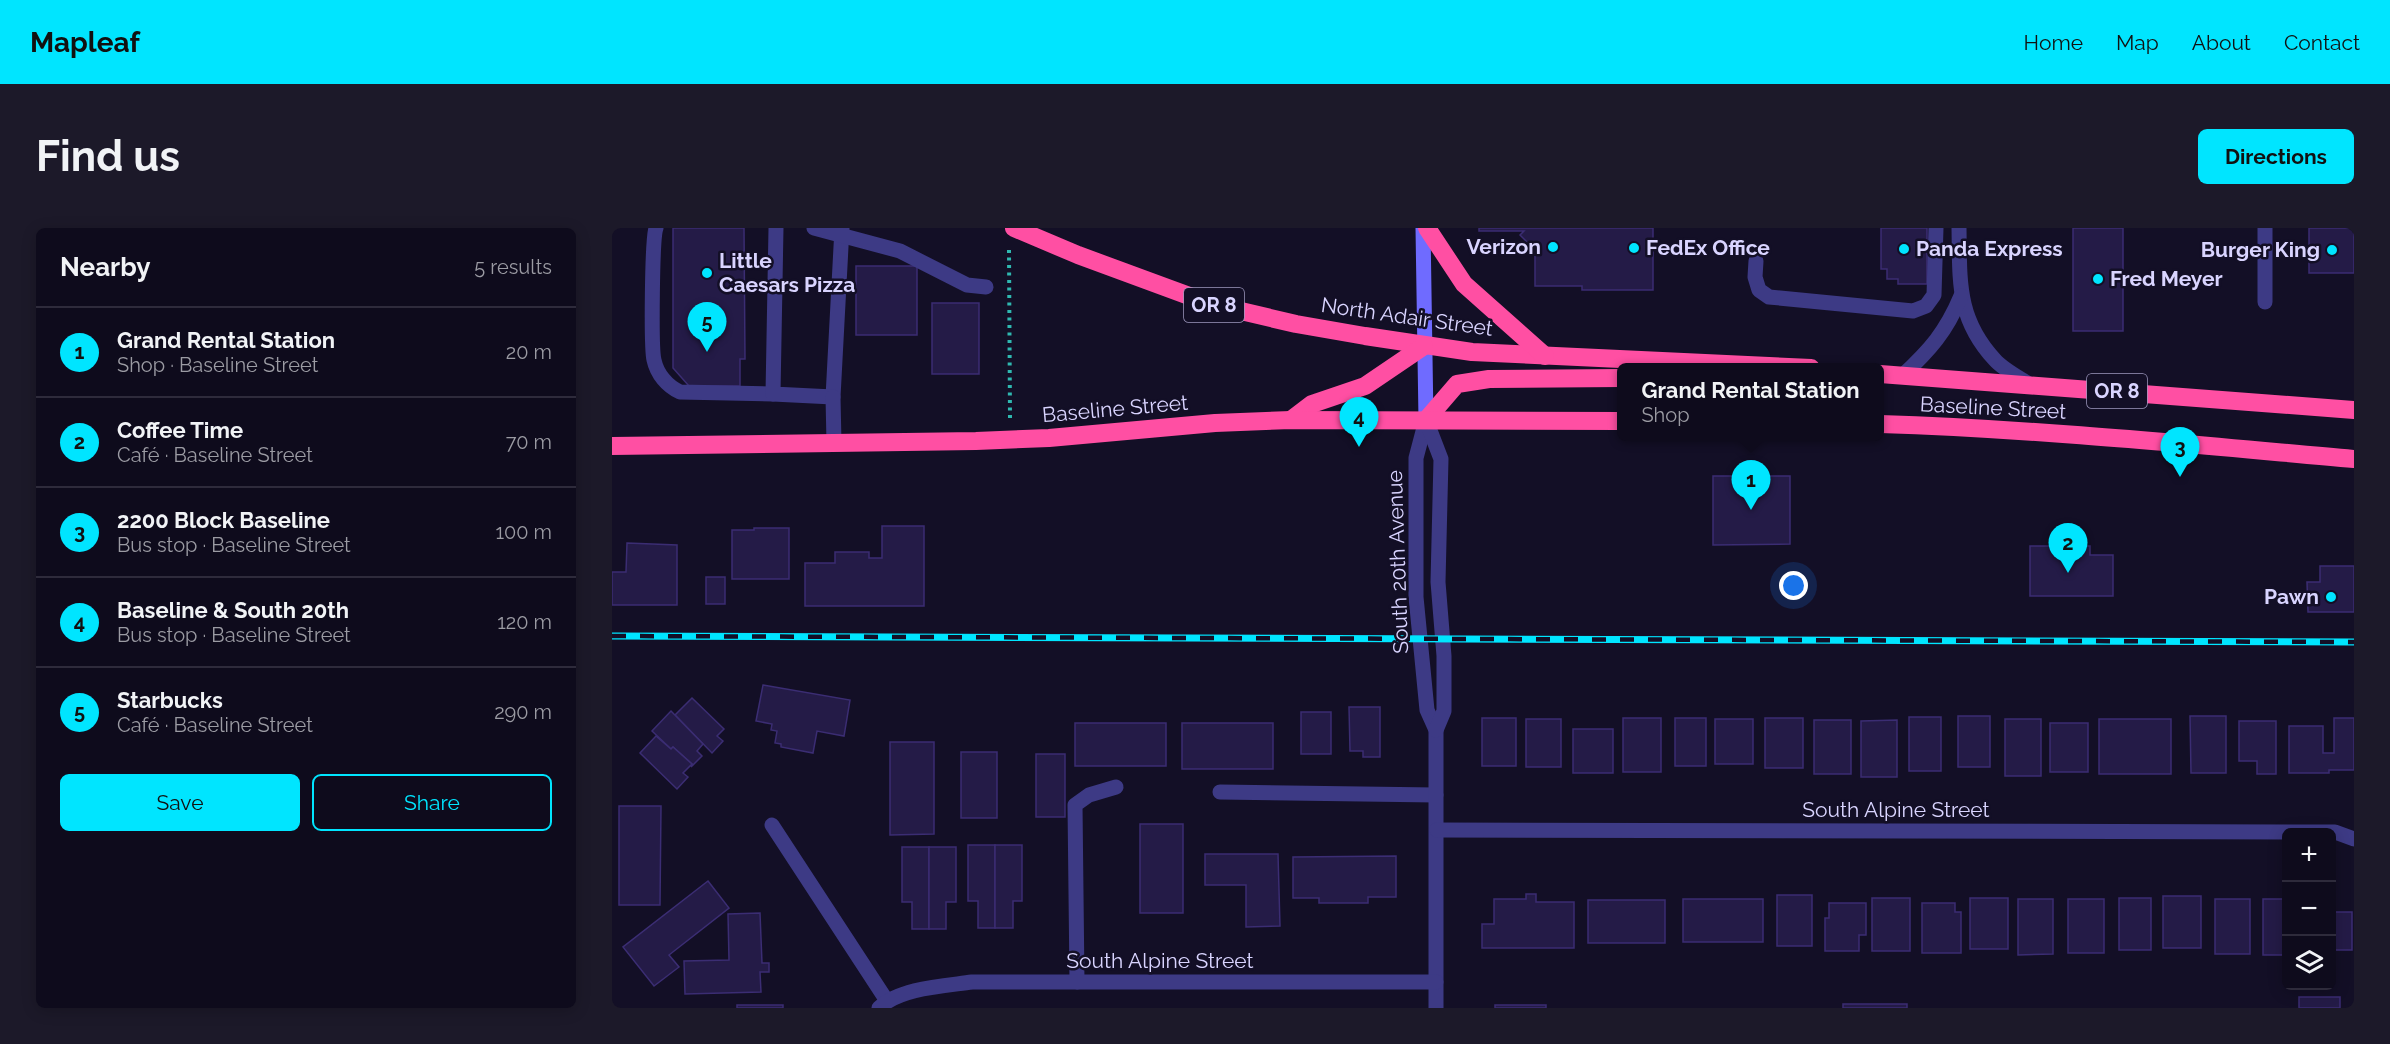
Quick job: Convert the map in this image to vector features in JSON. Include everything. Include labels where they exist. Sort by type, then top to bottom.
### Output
[{"type":"highway","points":[[1425,228],[1464,284],[1545,356]]},
{"type":"highway","name":"North Adair Street","points":[[1012,233],[1210,304],[1296,324],[1472,352],[1705,363]]},
{"type":"highway","points":[[1291,420],[1312,404],[1365,386],[1424,346]]},
{"type":"highway","name":"OR 8","points":[[1884,374],[2354,410]]},
{"type":"highway","points":[[1426,420],[1457,384],[1489,379],[1617,378]]},
{"type":"highway","name":"Baseline Street","points":[[612,446],[1009,440],[1215,423],[1291,420],[1617,421]]},
{"type":"highway","name":"Baseline Street","points":[[1884,424],[1951,426],[2354,459]]},
{"type":"main road","points":[[1425,228],[1426,420]]},
{"type":"street","points":[[656,228],[654,359],[664,380],[671,388],[680,392],[833,397]]},
{"type":"street","points":[[773,394],[776,228]]},
{"type":"street","points":[[814,228],[841,231],[900,251],[967,285],[986,287]]},
{"type":"street","points":[[1756,261],[1755,277],[1759,290],[1769,297],[1913,311],[1926,306],[1934,296],[1936,228]]},
{"type":"street","points":[[1959,228],[1961,296],[1971,326],[1995,360],[2029,384]]},
{"type":"street","points":[[2265,228],[2265,302]]},
{"type":"street","points":[[834,443],[833,397],[841,231]]},
{"type":"street","points":[[1902,376],[1924,355],[1950,322],[1961,296]]},
{"type":"street","name":"South 20th Avenue","points":[[1426,420],[1416,458],[1416,597],[1427,710],[1436,730]]},
{"type":"street","name":"South 20th Avenue","points":[[1426,420],[1441,459],[1438,582],[1444,656],[1444,711],[1436,730],[1436,1008]]},
{"type":"street","points":[[1077,982],[1075,806],[1089,795],[1116,787]]},
{"type":"street","points":[[1220,792],[1436,795]]},
{"type":"street","points":[[772,825],[883,1004]]},
{"type":"street","name":"South Alpine Street","points":[[1437,830],[2335,832],[2354,839]]},
{"type":"street","name":"South Alpine Street","points":[[883,1004],[928,988],[972,982],[1436,982]]},
{"type":"path","points":[[1009,440],[1012,233]]},
{"type":"building","points":[[673,228],[744,228],[745,359],[740,359],[740,386],[689,386],[673,368]]},
{"type":"building","points":[[1479,228],[1653,228],[1653,290],[1582,290],[1582,286],[1535,286],[1535,244],[1532,247],[1520,235],[1524,231],[1479,231]]},
{"type":"building","name":"Panda Express","points":[[1881,228],[1927,228],[1927,284],[1898,284],[1898,279],[1887,279],[1887,269],[1881,269]]},
{"type":"building","name":"Fred Meyer","points":[[2073,228],[2123,228],[2123,331],[2073,331]]},
{"type":"building","name":"Burger King","points":[[2309,228],[2354,228],[2354,273],[2309,273]]},
{"type":"building","points":[[856,266],[917,266],[917,335],[856,335]]},
{"type":"building","points":[[932,303],[979,303],[979,374],[932,374]]},
{"type":"building","points":[[1713,476],[1790,476],[1790,544],[1713,545]]},
{"type":"building","points":[[882,526],[924,526],[924,606],[805,606],[805,563],[835,563],[835,552],[869,552],[869,558],[882,558]]},
{"type":"building","points":[[754,528],[789,528],[789,579],[732,579],[732,530],[754,530]]},
{"type":"building","points":[[627,543],[677,545],[677,605],[612,605],[612,572],[626,572]]},
{"type":"building","points":[[2030,546],[2090,546],[2090,555],[2113,555],[2113,596],[2030,596]]},
{"type":"building","name":"Pawn","points":[[2320,566],[2354,566],[2354,612],[2308,612],[2307,582],[2320,582]]},
{"type":"building","points":[[706,577],[725,577],[725,604],[706,604]]},
{"type":"building","points":[[763,685],[850,700],[844,736],[817,731],[813,753],[781,747],[781,744],[775,743],[777,731],[771,730],[772,724],[756,721]]},
{"type":"building","points":[[692,698],[724,729],[717,736],[723,741],[712,753],[675,715]]},
{"type":"building","points":[[1349,707],[1380,707],[1380,757],[1363,757],[1363,751],[1350,751]]},
{"type":"building","points":[[671,711],[703,744],[697,751],[702,756],[691,767],[692,764],[652,731]]},
{"type":"building","points":[[1301,712],[1331,712],[1331,754],[1301,754]]},
{"type":"building","points":[[1958,716],[1990,716],[1990,767],[1958,767]]},
{"type":"building","points":[[2190,716],[2226,716],[2226,773],[2191,773]]},
{"type":"building","points":[[1909,717],[1941,717],[1941,771],[1909,771]]},
{"type":"building","points":[[1482,718],[1516,718],[1516,766],[1482,766]]},
{"type":"building","points":[[1623,718],[1661,718],[1661,772],[1623,772]]},
{"type":"building","points":[[1675,718],[1706,718],[1706,766],[1675,766]]},
{"type":"building","points":[[1765,718],[1803,718],[1803,768],[1765,768]]},
{"type":"building","points":[[2334,718],[2354,718],[2354,770],[2329,770],[2329,773],[2289,773],[2289,726],[2323,726],[2323,753],[2334,753]]},
{"type":"building","points":[[1526,719],[1561,719],[1561,767],[1526,767]]},
{"type":"building","points":[[1715,719],[1753,719],[1753,764],[1715,764]]},
{"type":"building","points":[[2005,719],[2041,719],[2041,776],[2005,776]]},
{"type":"building","points":[[2099,719],[2171,719],[2171,774],[2099,774]]},
{"type":"building","points":[[1814,720],[1851,720],[1851,774],[1814,774]]},
{"type":"building","points":[[1897,720],[1897,777],[1861,777],[1861,721]]},
{"type":"building","points":[[2239,721],[2276,721],[2276,774],[2257,774],[2257,761],[2239,761]]},
{"type":"building","points":[[1075,723],[1166,723],[1166,766],[1075,766]]},
{"type":"building","points":[[1182,723],[1273,723],[1273,769],[1182,769]]},
{"type":"building","points":[[2050,723],[2088,723],[2088,772],[2050,772]]},
{"type":"building","points":[[1573,729],[1613,729],[1613,773],[1573,773]]},
{"type":"building","points":[[656,736],[692,764],[683,773],[688,777],[677,789],[640,753]]},
{"type":"building","points":[[890,742],[934,742],[934,834],[890,835]]},
{"type":"building","points":[[961,752],[997,752],[997,818],[961,818]]},
{"type":"building","points":[[1036,754],[1065,754],[1065,817],[1036,817]]},
{"type":"building","points":[[619,806],[661,806],[660,905],[619,905]]},
{"type":"building","points":[[1140,824],[1183,824],[1183,913],[1140,913]]},
{"type":"building","points":[[968,845],[995,845],[995,928],[978,928],[978,901],[968,901]]},
{"type":"building","points":[[995,845],[1022,845],[1022,901],[1013,901],[1013,928],[995,928]]},
{"type":"building","points":[[902,847],[929,847],[929,929],[912,929],[912,902],[902,902]]},
{"type":"building","points":[[929,847],[956,847],[956,902],[946,902],[946,929],[929,929]]},
{"type":"building","points":[[1205,854],[1278,854],[1280,926],[1246,927],[1246,885],[1205,885]]},
{"type":"building","points":[[1396,856],[1396,897],[1368,897],[1368,903],[1319,903],[1319,898],[1293,898],[1293,857]]},
{"type":"building","points":[[708,881],[729,908],[669,955],[679,967],[654,986],[623,947]]},
{"type":"building","points":[[1526,894],[1536,894],[1536,902],[1574,902],[1574,948],[1482,948],[1482,924],[1494,924],[1494,899],[1526,899]]},
{"type":"building","points":[[1777,895],[1812,895],[1812,946],[1777,946]]},
{"type":"building","points":[[2163,896],[2201,896],[2201,948],[2163,948]]},
{"type":"building","points":[[1872,898],[1910,898],[1910,951],[1872,951]]},
{"type":"building","points":[[1970,898],[2008,898],[2008,949],[1970,949]]},
{"type":"building","points":[[2119,898],[2151,898],[2151,950],[2119,950]]},
{"type":"building","points":[[1683,899],[1763,899],[1763,942],[1683,942]]},
{"type":"building","points":[[2018,899],[2053,899],[2053,954],[2018,955]]},
{"type":"building","points":[[2068,899],[2104,899],[2104,953],[2068,953]]},
{"type":"building","points":[[2215,899],[2250,899],[2250,954],[2215,954]]},
{"type":"building","points":[[2263,899],[2282,899],[2282,955],[2263,955]]},
{"type":"building","points":[[1588,900],[1665,900],[1665,943],[1588,943]]},
{"type":"building","points":[[1829,903],[1866,903],[1866,935],[1859,935],[1859,951],[1825,951],[1825,918],[1829,918]]},
{"type":"building","points":[[1922,903],[1955,903],[1955,912],[1961,912],[1961,953],[1922,953]]},
{"type":"building","points":[[2336,912],[2352,912],[2352,950],[2336,950]]},
{"type":"building","points":[[760,913],[762,963],[769,963],[769,972],[760,972],[761,992],[685,994],[684,961],[729,960],[728,914]]},
{"type":"building","points":[[2299,997],[2340,997],[2340,1008],[2299,1008]]},
{"type":"building","points":[[1843,1004],[1907,1004],[1907,1008],[1843,1008]]},
{"type":"building","points":[[737,1005],[783,1005],[783,1008],[737,1008]]},
{"type":"building","points":[[1495,1005],[1546,1005],[1546,1008],[1495,1008]]},
{"type":"railway","points":[[612,636],[2354,642]]},
{"type":"place","name":"Verizon","points":[[1553,247]]},
{"type":"place","name":"FedEx Office","points":[[1634,248]]},
{"type":"place","name":"Panda Express","points":[[1904,249]]},
{"type":"place","name":"Burger King","points":[[2332,250]]},
{"type":"place","name":"Little Caesars Pizza","points":[[707,273]]},
{"type":"place","name":"Fred Meyer","points":[[2098,279]]},
{"type":"place","name":"Starbucks","points":[[707,352]]},
{"type":"place","name":"Baseline & South 20th","points":[[1359,447]]},
{"type":"place","name":"2200 Block Baseline","points":[[2180,477]]},
{"type":"place","name":"Grand Rental Station","points":[[1751,510]]},
{"type":"place","name":"Coffee Time","points":[[2068,573]]},
{"type":"place","name":"Pawn","points":[[2331,597]]}]
